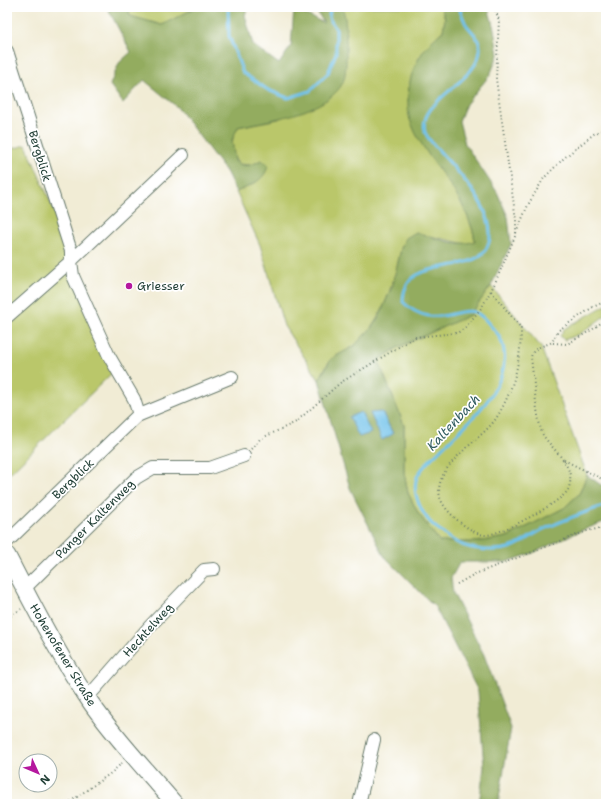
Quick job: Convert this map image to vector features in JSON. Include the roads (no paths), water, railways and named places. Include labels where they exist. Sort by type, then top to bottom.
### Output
[{"type":"main road","name":"Hohenofener Straße","points":[[7,554],[24,589],[87,698],[175,804]]},
{"type":"street","name":"Bergblick","points":[[7,51],[71,251],[73,276],[109,356],[134,399],[139,415]]},
{"type":"street","points":[[7,317],[71,261],[183,154]]},
{"type":"street","name":"Bergblick","points":[[7,542],[139,415],[232,377]]},
{"type":"street","name":"Panger Kaltenweg","points":[[24,589],[136,478],[153,468],[210,468],[244,456]]},
{"type":"street","name":"Hechtelweg","points":[[87,698],[150,626],[204,570],[214,569]]},
{"type":"street","points":[[359,804],[374,740]]},
{"type":"water","points":[[361,412],[371,433],[359,437],[349,417]]},
{"type":"water","points":[[382,412],[393,434],[382,440],[370,413]]},
{"type":"waterway","name":"Kaltenbach","points":[[228,7],[229,36],[243,73],[268,90],[288,98],[310,91],[328,73],[336,53],[336,29],[329,18],[330,7]]},
{"type":"waterway","name":"Kaltenbach","points":[[459,7],[466,24],[479,43],[480,47],[478,59],[471,70],[430,110],[425,121],[425,132],[430,141],[467,183],[482,206],[488,218],[490,230],[489,242],[482,254],[471,261],[428,270],[415,276],[406,286],[403,302],[415,311],[428,316],[441,316],[467,311],[472,311],[481,316],[496,332],[501,340],[504,355],[503,370],[497,385],[478,413],[429,461],[419,473],[415,490],[417,497],[425,516],[434,526],[457,543],[472,548],[489,550],[512,547],[544,529],[606,505]]},
{"type":"place","name":"Griesser","points":[[129,286]]}]
